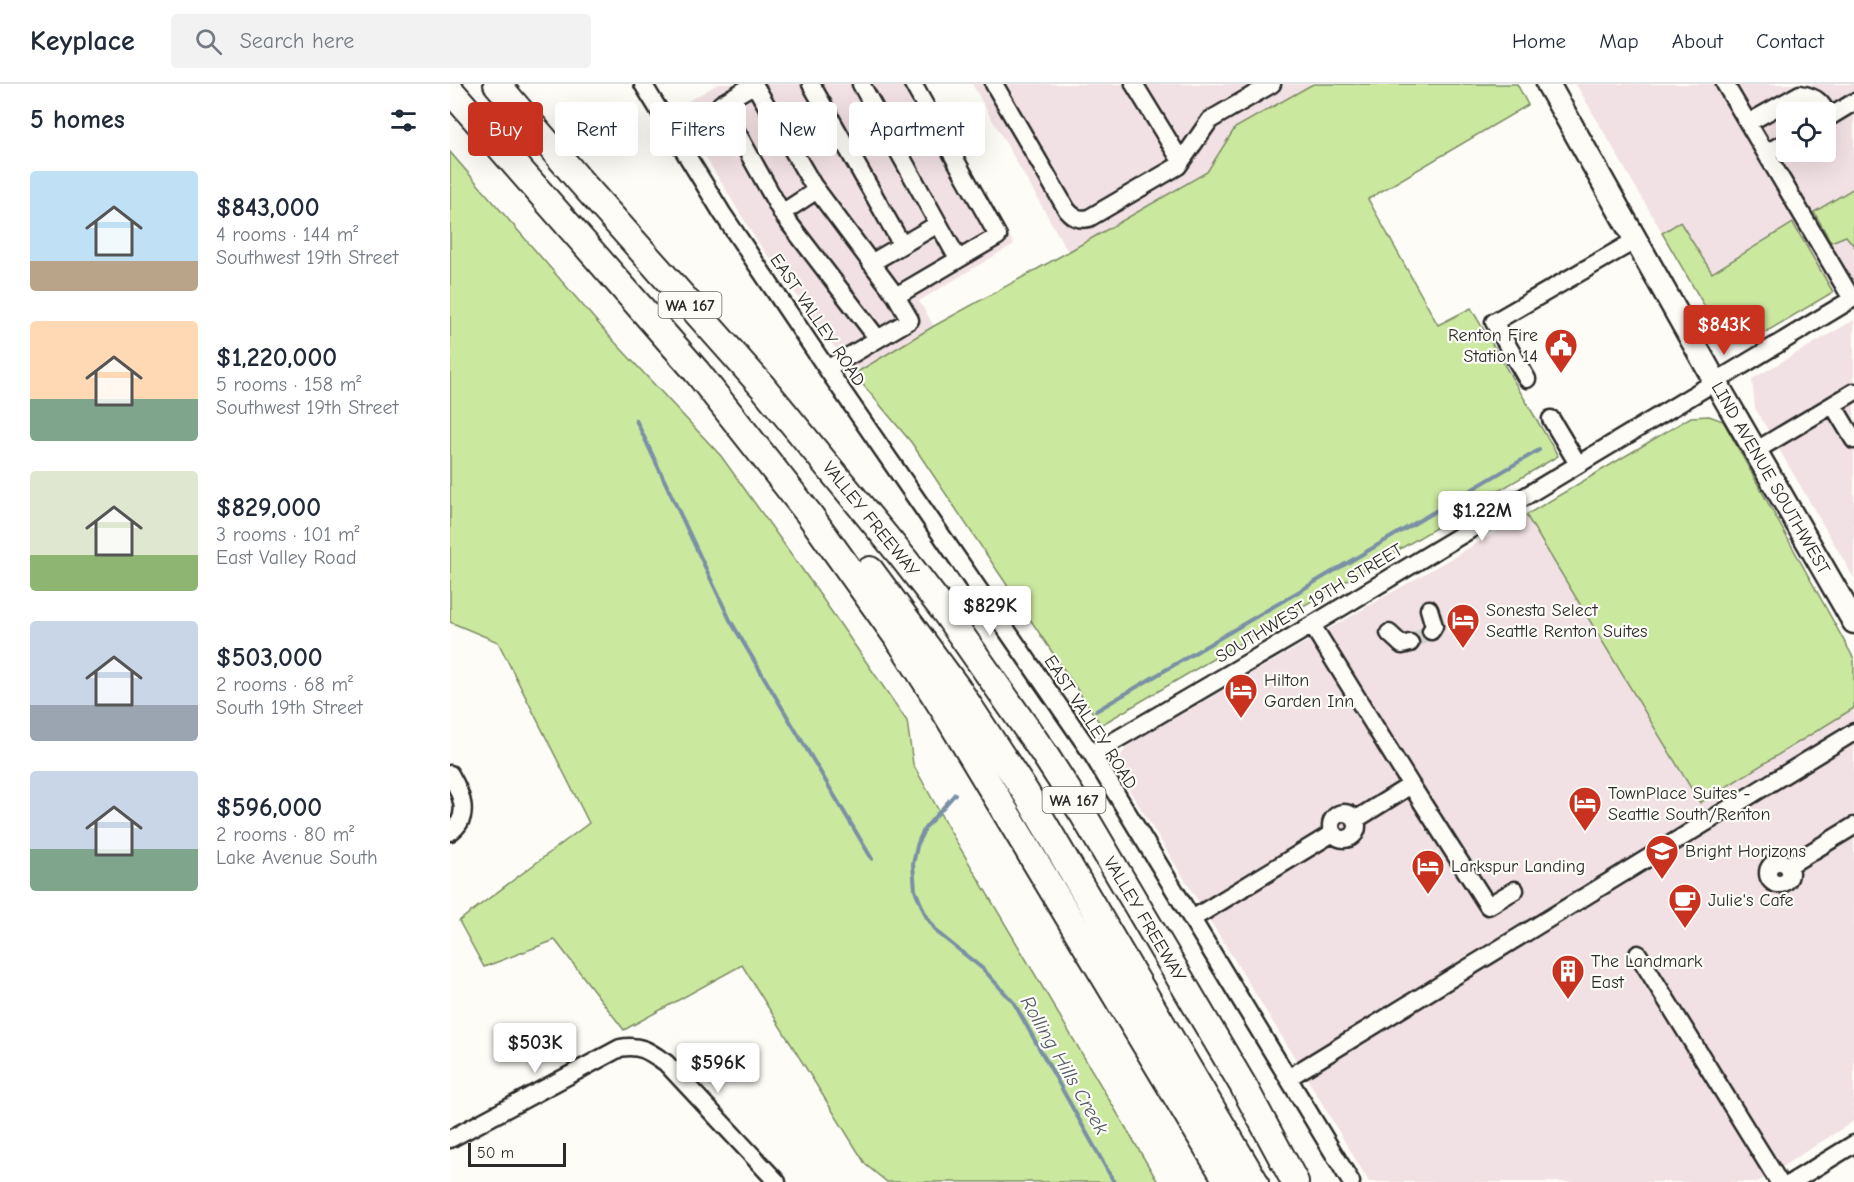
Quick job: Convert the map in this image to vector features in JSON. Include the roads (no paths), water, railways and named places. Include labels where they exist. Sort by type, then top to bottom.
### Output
[{"type":"highway","name":"VALLEY FREEWAY","points":[[497,84],[762,386],[945,612],[1043,752],[1083,814],[1244,1087],[1274,1181]]},
{"type":"highway","name":"WA 167","points":[[450,90],[698,372],[809,514],[902,644],[946,713],[1228,1182]]},
{"type":"highway","points":[[698,372],[718,382],[771,445],[877,578],[957,688],[1274,1181]]},
{"type":"highway","points":[[879,529],[906,588],[969,673],[1002,725],[1274,1181]]},
{"type":"highway","points":[[1094,961],[1107,993],[1215,1182]]},
{"type":"highway","points":[[1244,1087],[1273,1119],[1312,1182]]},
{"type":"main road","name":"LIND AVENUE SOUTHWEST","points":[[1548,84],[1854,622]]},
{"type":"street","name":"EAST VALLEY ROAD","points":[[643,84],[654,102]]},
{"type":"street","points":[[724,102],[754,84],[817,190],[896,296],[910,320],[827,369]]},
{"type":"street","points":[[811,84],[902,244]]},
{"type":"street","points":[[861,84],[958,259]]},
{"type":"street","points":[[896,296],[998,236],[913,84]]},
{"type":"street","points":[[994,84],[1067,210],[1081,220],[1089,218],[1178,166],[1210,120],[1272,84]]},
{"type":"street","points":[[1134,84],[1181,161]]},
{"type":"street","points":[[1725,84],[1853,299]]},
{"type":"street","points":[[1784,102],[1800,93],[1813,96],[1820,102]]},
{"type":"street","points":[[1836,112],[1854,102]]},
{"type":"street","points":[[1748,123],[1776,107]]},
{"type":"street","points":[[1766,153],[1776,147]]},
{"type":"street","points":[[746,148],[783,213],[878,339]]},
{"type":"street","name":"EAST VALLEY ROAD","points":[[686,156],[827,369],[1092,754],[1351,1182]]},
{"type":"street","points":[[783,213],[817,190]]},
{"type":"street","points":[[871,263],[938,224]]},
{"type":"street","points":[[1527,380],[1494,322],[1636,240]]},
{"type":"street","name":"SOUTHWEST 19TH STREET","points":[[1092,754],[1312,625],[1853,299]]},
{"type":"street","points":[[1755,451],[1854,392]]},
{"type":"street","points":[[1833,405],[1854,440]]},
{"type":"street","points":[[1551,419],[1578,464]]},
{"type":"street","points":[[1429,609],[1434,626],[1431,631]]},
{"type":"street","points":[[1312,625],[1488,906],[1515,890]]},
{"type":"street","points":[[1389,633],[1402,645],[1410,644]]},
{"type":"street","points":[[1288,1078],[1854,732]]},
{"type":"street","points":[[450,774],[459,791],[464,812],[455,827]]},
{"type":"street","points":[[1192,920],[1333,833],[1331,825],[1337,815],[1345,813],[1355,820],[1411,785]]},
{"type":"street","points":[[1788,866],[1854,826]]},
{"type":"street","points":[[1638,954],[1779,1182]]},
{"type":"street","points":[[450,1138],[620,1048],[633,1046],[649,1051],[666,1063],[777,1182]]},
{"type":"street","points":[[1792,1182],[1852,1151]]},
{"type":"waterway","points":[[636,420],[730,620],[872,859]]},
{"type":"waterway","points":[[1096,711],[1539,450]]},
{"type":"waterway","name":"Rolling Hills Creek","points":[[955,794],[925,828],[918,842],[913,864],[915,890],[926,916],[938,933],[983,969],[1014,1003],[1114,1182]]},
{"type":"tunnel","points":[[1410,643],[1431,631]]},
{"type":"place","name":"Renton Fire Station 14","points":[[1561,374]]},
{"type":"place","name":"Sonesta Select Seattle Renton Suites","points":[[1463,649]]},
{"type":"place","name":"Hilton Garden Inn","points":[[1241,719]]},
{"type":"place","name":"TownPlace Suites - Seattle South/Renton","points":[[1585,832]]},
{"type":"place","name":"Bright Horizons","points":[[1662,880]]},
{"type":"place","name":"Larkspur Landing","points":[[1428,895]]},
{"type":"place","name":"Julie's Cafe","points":[[1685,929]]},
{"type":"place","name":"The Landmark East","points":[[1568,1000]]}]
